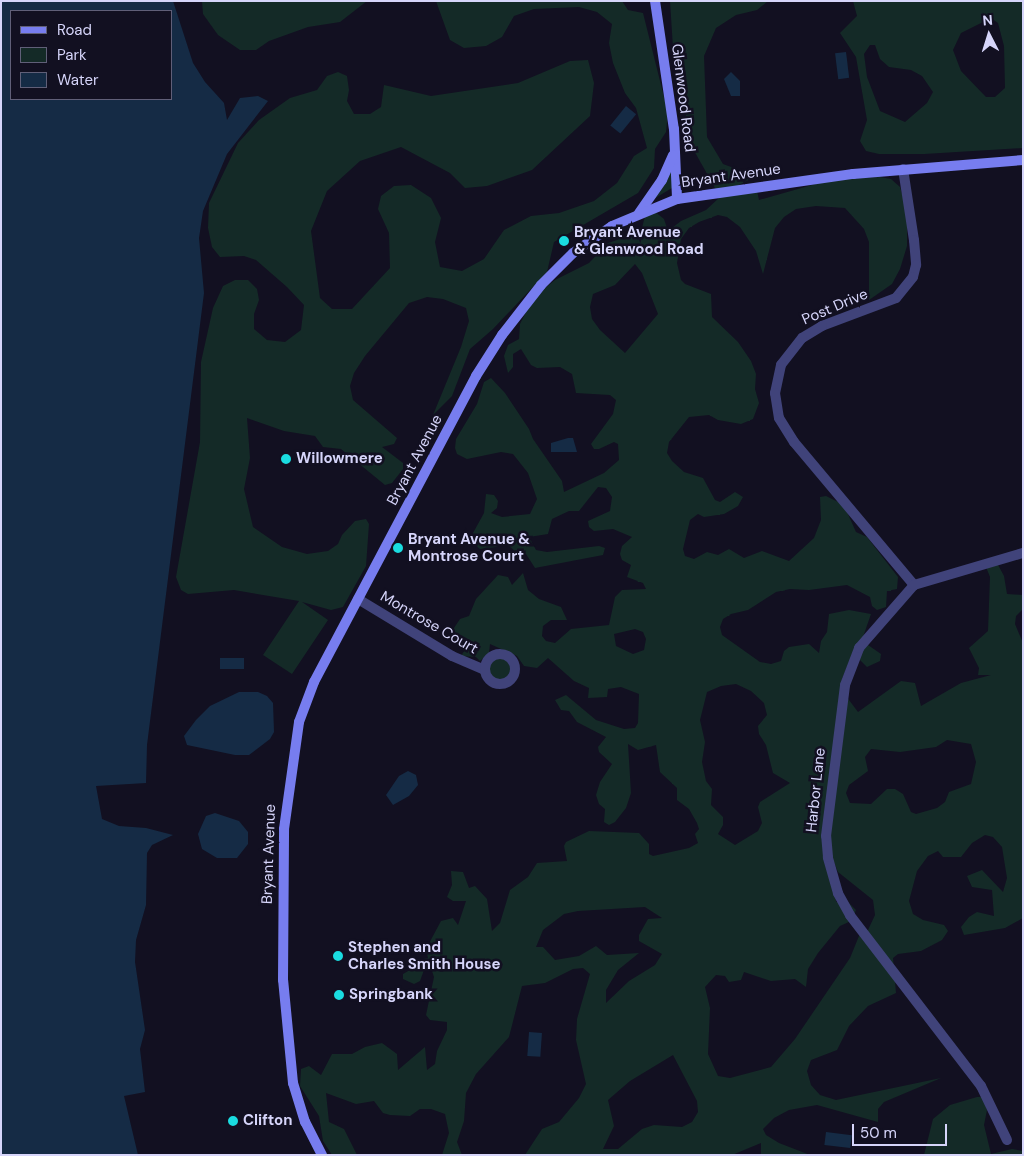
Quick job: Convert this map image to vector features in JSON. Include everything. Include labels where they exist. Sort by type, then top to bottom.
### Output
[{"type":"main road","name":"Glenwood Road","points":[[655,1],[675,149],[677,199]]},
{"type":"main road","points":[[639,214],[662,180],[675,149]]},
{"type":"main road","name":"Bryant Avenue","points":[[322,1155],[300,1106],[291,1063],[283,961],[284,829],[306,700],[476,376],[524,304],[573,253],[600,233],[639,214],[677,199],[903,169],[1023,160]]},
{"type":"street","name":"Post Drive","points":[[903,169],[914,240],[916,265],[913,277],[896,298],[822,326],[802,338],[781,365],[775,393],[779,418],[794,442],[914,585]]},
{"type":"street","points":[[914,585],[1023,553]]},
{"type":"street","name":"Harbor Lane","points":[[914,585],[874,628],[847,673],[827,812],[828,857],[838,892],[850,916],[981,1086],[1007,1140]]},
{"type":"street","name":"Montrose Court","points":[[358,599],[459,660],[485,670]]},
{"type":"green space","points":[[202,1],[367,1],[340,22],[308,27],[269,41],[256,50],[240,50],[218,35],[203,14]]},
{"type":"green space","points":[[436,1],[622,1],[628,10],[643,13],[668,113],[666,132],[655,149],[654,168],[638,193],[554,242],[547,272],[493,329],[470,349],[452,396],[433,415],[461,347],[469,321],[466,308],[443,299],[427,297],[409,303],[365,356],[354,373],[350,386],[353,400],[397,438],[394,444],[382,447],[403,463],[403,469],[392,483],[385,485],[341,449],[323,447],[315,436],[284,431],[247,418],[250,458],[244,489],[253,527],[282,547],[307,554],[328,551],[338,544],[342,535],[355,521],[366,519],[369,524],[366,566],[343,607],[331,610],[302,602],[328,620],[292,674],[263,655],[299,601],[234,590],[188,594],[181,590],[176,577],[200,442],[201,362],[213,308],[223,286],[235,280],[248,280],[257,289],[259,300],[254,314],[254,329],[267,340],[285,342],[301,330],[304,305],[287,287],[256,260],[244,256],[220,257],[212,247],[208,228],[209,203],[238,143],[259,120],[290,98],[317,90],[327,76],[338,72],[347,76],[349,90],[347,101],[354,114],[370,114],[381,107],[384,85],[431,96],[518,83],[570,61],[588,60],[594,83],[590,116],[532,170],[487,186],[465,188],[450,173],[401,147],[360,161],[327,191],[311,231],[320,298],[332,309],[352,309],[390,268],[389,233],[378,209],[381,196],[394,186],[411,185],[431,198],[441,218],[435,242],[440,267],[462,271],[484,259],[504,230],[531,216],[559,213],[594,201],[617,183],[634,156],[647,148],[636,108],[625,93],[613,63],[609,43],[612,24],[597,12],[579,7],[534,9],[514,16],[502,37],[486,46],[464,48],[450,40]]},
{"type":"green space","points":[[670,1],[768,1],[757,10],[736,15],[716,28],[704,56],[707,137],[723,164],[742,171],[750,179],[739,185],[757,191],[759,200],[833,179],[880,177],[891,179],[900,187],[907,211],[907,246],[900,269],[892,284],[869,300],[869,242],[864,229],[845,208],[816,206],[796,209],[784,217],[775,228],[763,274],[756,251],[740,227],[727,217],[718,215],[699,222],[689,228],[681,239],[677,263],[681,280],[685,284],[711,294],[712,317],[738,342],[751,361],[756,374],[755,389],[759,403],[753,419],[741,424],[718,420],[709,415],[689,417],[669,442],[667,453],[672,461],[684,472],[703,478],[715,500],[720,502],[735,492],[743,497],[738,506],[724,514],[704,517],[698,514],[690,520],[683,549],[685,556],[694,559],[707,552],[718,555],[729,549],[744,558],[762,551],[789,561],[814,538],[821,520],[820,497],[826,496],[844,505],[856,532],[867,537],[898,577],[897,589],[887,591],[886,607],[877,610],[872,606],[870,597],[847,585],[809,590],[790,589],[776,592],[748,610],[731,614],[723,619],[720,627],[722,635],[760,662],[771,664],[781,661],[784,651],[789,647],[809,644],[819,653],[821,641],[827,632],[829,614],[849,610],[871,614],[863,637],[868,645],[881,654],[880,661],[867,667],[858,658],[849,662],[842,679],[846,696],[858,712],[901,681],[915,683],[921,706],[961,683],[991,675],[978,675],[979,668],[969,648],[988,631],[990,577],[986,567],[997,563],[1004,576],[1007,594],[1023,595],[1023,609],[1016,616],[1015,624],[1023,643],[1023,918],[1005,928],[964,935],[961,927],[969,917],[977,912],[994,916],[992,890],[972,887],[967,876],[982,870],[1003,892],[1007,878],[1002,847],[993,837],[985,835],[972,843],[961,857],[943,857],[938,851],[928,856],[917,871],[909,901],[913,914],[923,920],[944,925],[948,931],[942,940],[921,951],[898,954],[893,958],[896,993],[868,1006],[849,1026],[837,1050],[811,1060],[807,1071],[811,1085],[820,1095],[836,1100],[941,1078],[884,1102],[878,1109],[878,1122],[817,1105],[789,1110],[774,1118],[763,1129],[766,1135],[779,1143],[810,1155],[761,1155],[761,1143],[732,1155],[525,1155],[542,1129],[559,1122],[579,1098],[586,1084],[576,1040],[577,1019],[590,974],[583,968],[573,969],[545,983],[522,986],[509,1037],[476,1074],[466,1093],[464,1121],[457,1142],[462,1155],[442,1155],[449,1133],[445,1114],[431,1109],[420,1109],[410,1116],[390,1115],[383,1113],[374,1101],[356,1104],[326,1093],[329,1122],[344,1129],[357,1155],[332,1155],[323,1141],[319,1116],[300,1086],[301,1069],[309,1066],[321,1075],[332,1054],[352,1054],[365,1047],[382,1043],[397,1054],[398,1070],[425,1047],[427,1070],[435,1064],[437,1051],[447,1030],[447,1022],[430,1020],[426,1015],[434,977],[432,971],[424,970],[420,981],[414,984],[403,979],[403,974],[417,966],[419,960],[428,958],[426,949],[441,921],[453,918],[458,925],[466,901],[453,901],[447,897],[452,885],[451,871],[463,872],[469,888],[475,886],[487,899],[492,931],[500,923],[510,890],[528,877],[537,863],[567,861],[564,846],[566,842],[589,831],[639,833],[649,844],[649,854],[653,856],[689,848],[698,843],[695,834],[699,829],[697,823],[689,809],[677,800],[677,788],[660,772],[656,745],[638,750],[628,744],[631,793],[626,808],[615,822],[609,825],[604,822],[605,809],[599,804],[596,795],[600,782],[612,764],[599,752],[598,747],[606,737],[577,722],[569,711],[561,710],[555,700],[566,695],[596,720],[624,729],[635,728],[638,723],[639,694],[621,687],[608,689],[607,697],[588,698],[589,688],[574,681],[548,658],[537,668],[524,666],[517,656],[490,644],[489,653],[480,661],[476,657],[461,656],[466,648],[454,644],[453,638],[454,628],[460,619],[469,616],[476,599],[498,575],[508,577],[512,585],[523,573],[528,590],[539,599],[561,607],[567,620],[551,620],[543,626],[542,636],[546,641],[555,643],[571,629],[609,625],[615,597],[622,590],[646,589],[643,583],[627,577],[631,565],[622,560],[620,554],[622,546],[632,537],[613,529],[594,531],[589,527],[588,521],[610,511],[612,497],[606,488],[598,487],[579,511],[569,511],[552,519],[548,534],[529,537],[536,550],[547,552],[599,546],[605,548],[603,555],[535,568],[526,554],[518,554],[505,542],[496,547],[480,549],[474,544],[473,533],[484,513],[486,494],[494,495],[498,501],[497,508],[491,513],[502,517],[530,514],[537,499],[528,473],[513,454],[501,452],[467,459],[457,454],[455,448],[456,439],[477,404],[484,382],[491,378],[505,393],[529,429],[533,439],[562,481],[564,492],[604,473],[619,460],[618,444],[614,442],[599,449],[594,449],[591,444],[613,414],[616,400],[610,395],[576,393],[572,374],[560,367],[537,368],[531,365],[521,349],[513,354],[513,367],[508,373],[504,356],[508,345],[519,339],[520,324],[528,308],[539,293],[555,280],[589,263],[608,243],[641,232],[645,216],[654,211],[664,219],[668,231],[681,221],[706,210],[720,197],[692,147],[673,48]],"holes":[[[635,264],[642,273],[658,314],[625,353],[600,330],[592,319],[590,307],[593,294],[615,285]],[[635,629],[643,632],[646,639],[644,650],[633,654],[616,646],[614,634]],[[736,684],[751,691],[764,703],[767,715],[758,726],[759,734],[766,745],[773,773],[790,783],[760,802],[758,807],[762,823],[758,831],[735,845],[718,834],[723,825],[723,817],[711,805],[712,789],[706,781],[702,762],[705,742],[700,720],[707,692],[721,686]],[[947,740],[971,744],[976,762],[971,784],[949,792],[945,802],[937,808],[916,814],[911,812],[903,794],[895,789],[887,789],[871,804],[850,803],[846,793],[849,785],[868,771],[865,757],[871,749],[900,752],[936,747]],[[834,862],[838,872],[873,900],[875,915],[868,930],[859,936],[850,958],[795,1039],[771,1067],[730,1078],[718,1076],[708,1054],[710,1008],[705,987],[716,975],[725,976],[729,982],[741,980],[744,972],[771,981],[795,979],[806,987],[808,969],[818,953],[840,926],[851,921],[856,910],[847,901],[836,902]],[[645,907],[662,918],[648,919],[639,935],[639,941],[662,954],[655,965],[629,981],[606,1003],[606,990],[618,970],[639,953],[607,955],[596,946],[579,956],[555,960],[543,947],[536,947],[543,930],[564,914],[578,911]],[[673,1055],[697,1101],[698,1112],[692,1122],[682,1127],[654,1125],[642,1129],[618,1149],[603,1149],[614,1126],[608,1100],[630,1081]]]},
{"type":"green space","points":[[853,1],[1023,1],[1023,148],[924,154],[879,154],[866,151],[860,141],[867,120],[856,57],[840,33],[857,16]],"holes":[[[991,18],[998,23],[1004,46],[1005,88],[995,97],[986,97],[961,71],[953,50],[961,33]],[[870,45],[875,45],[880,59],[889,67],[911,70],[922,76],[933,92],[927,103],[905,122],[880,111],[867,77],[864,54]]]},
{"type":"green space","points":[[672,164],[672,188],[652,200]]},
{"type":"green space","points":[[500,656],[509,659],[512,668],[509,677],[500,680],[491,677],[488,668],[491,659]]},
{"type":"green space","points":[[983,1097],[987,1110],[984,1125],[991,1154],[1012,1149],[1023,1151],[1023,1155],[924,1155],[933,1119],[950,1105]]},
{"type":"water","points":[[1,1],[173,1],[193,63],[205,82],[224,103],[227,120],[240,98],[258,96],[268,101],[227,154],[203,211],[199,238],[204,293],[147,745],[146,783],[96,786],[102,819],[119,826],[146,828],[173,835],[152,845],[147,853],[146,905],[136,940],[135,962],[145,1030],[140,1049],[145,1092],[124,1096],[138,1155],[1,1155]]},
{"type":"water","points":[[846,52],[849,78],[838,79],[835,53]]},
{"type":"water","points":[[731,72],[740,81],[740,96],[731,96],[724,79]]},
{"type":"water","points":[[626,106],[636,114],[620,134],[610,125]]},
{"type":"water","points":[[573,438],[577,452],[551,452],[551,443]]},
{"type":"water","points":[[220,658],[244,658],[244,669],[220,669]]},
{"type":"water","points":[[239,692],[258,692],[267,696],[273,703],[274,732],[270,739],[249,755],[235,755],[187,745],[184,736],[196,720],[210,706]]},
{"type":"water","points":[[408,771],[416,775],[418,785],[409,796],[393,805],[386,795],[399,776]]},
{"type":"water","points":[[215,813],[239,821],[248,832],[248,844],[237,858],[217,858],[202,849],[198,834],[206,816]]},
{"type":"water","points":[[529,1032],[542,1033],[540,1057],[527,1056]]},
{"type":"water","points":[[826,1132],[852,1135],[850,1148],[824,1145]]},
{"type":"place","name":"Bryant Avenue & Glenwood Road","points":[[564,241]]},
{"type":"place","name":"Willowmere","points":[[286,459]]},
{"type":"place","name":"Bryant Avenue & Montrose Court","points":[[398,548]]},
{"type":"place","name":"Stephen and Charles Smith House","points":[[338,956]]},
{"type":"place","name":"Springbank","points":[[339,995]]},
{"type":"place","name":"Clifton","points":[[233,1121]]}]
